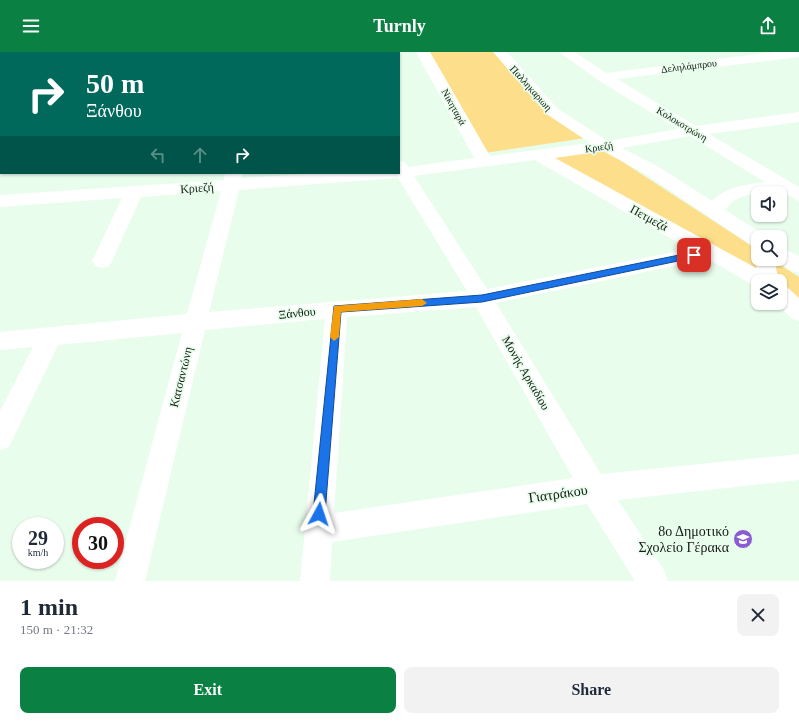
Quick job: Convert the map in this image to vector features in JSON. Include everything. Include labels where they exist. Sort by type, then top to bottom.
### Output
[{"type":"street","name":"Νικηταρά","points":[[423,52],[485,162]]},
{"type":"street","name":"Παλληκαριωη","points":[[500,52],[553,112],[604,146],[652,171],[751,235]]},
{"type":"street","name":"Κολοκοτρώνη","points":[[566,52],[604,77],[799,195]]},
{"type":"street","name":"Δεληλάμπρου","points":[[604,77],[799,53]]},
{"type":"street","name":"Κριεζή","points":[[400,171],[485,162],[604,146],[799,116]]},
{"type":"street","name":"Πετμεζά","points":[[538,155],[751,275]]},
{"type":"street","name":"Μονής Αρκαδίου","points":[[400,173],[482,298],[594,489],[652,581]]},
{"type":"street","name":"Κριεζή","points":[[0,201],[134,192],[232,179],[336,174]]},
{"type":"street","name":"Κατσαντώνη","points":[[130,581],[194,323],[232,179]]},
{"type":"street","points":[[714,211],[726,198],[736,192],[783,185]]},
{"type":"street","points":[[102,261],[134,192]]},
{"type":"street","name":"Ξάνθου","points":[[0,341],[337,308],[482,298],[709,252]]},
{"type":"street","points":[[787,258],[799,266]]},
{"type":"street","points":[[787,300],[799,312]]},
{"type":"street","points":[[315,581],[337,308]]},
{"type":"street","points":[[0,438],[51,335]]},
{"type":"street","name":"Γιατράκου","points":[[318,530],[594,489],[799,467]]},
{"type":"shaded area","points":[[426,52],[495,52],[541,108],[558,121],[586,138],[485,153]]},
{"type":"shaded area","points":[[603,149],[751,245],[751,266],[782,266],[799,277],[799,304],[787,294],[787,274],[758,274],[551,156]]},
{"type":"slow traffic","points":[[334,337],[337,308],[422,303]]},
{"type":"place","name":"8ο Δημοτικό Σχολείο Γέρακα","points":[[743,539]]},
{"type":"route","points":[[319,514],[337,308],[482,298],[694,255]]}]
